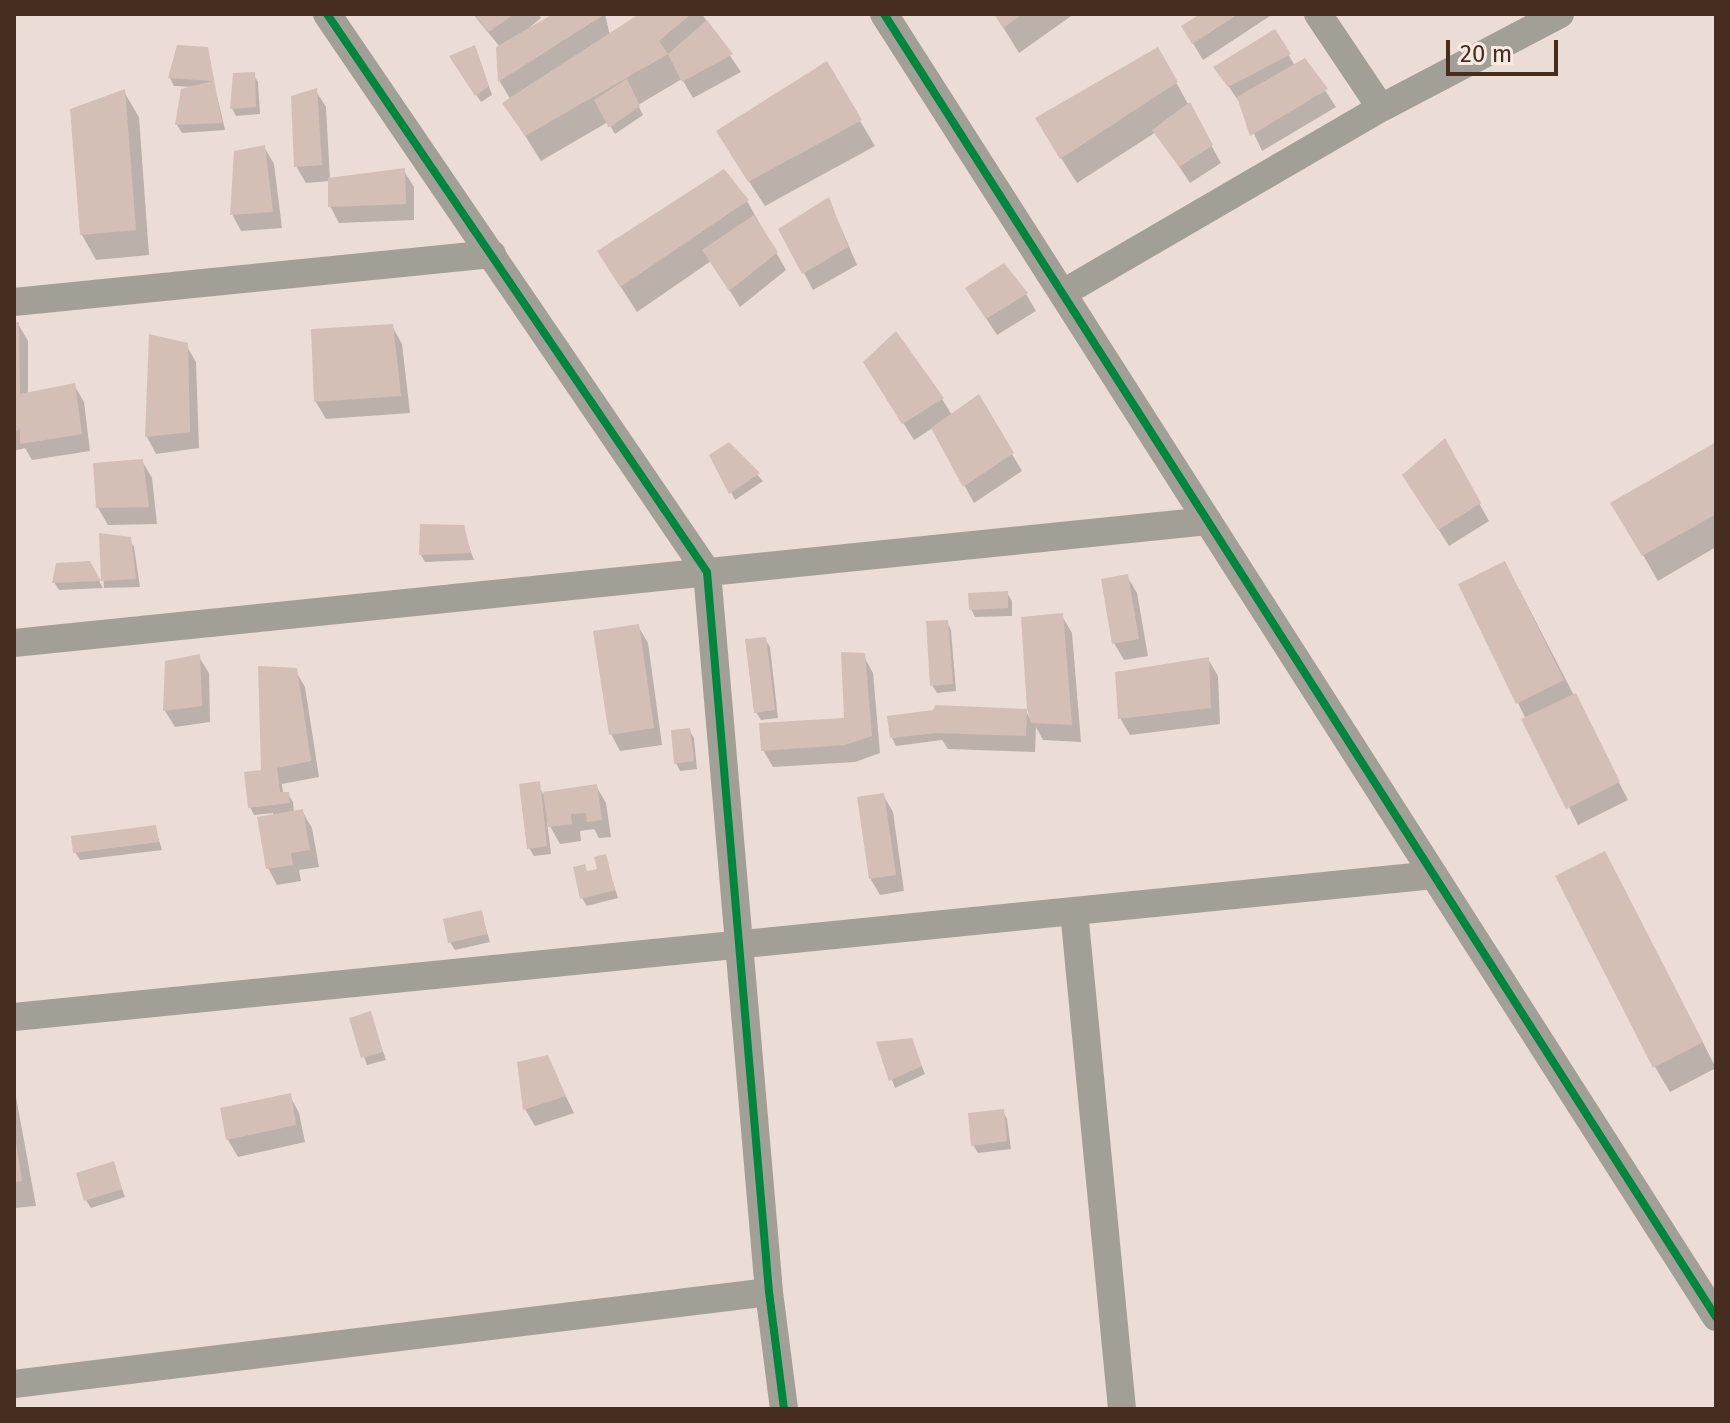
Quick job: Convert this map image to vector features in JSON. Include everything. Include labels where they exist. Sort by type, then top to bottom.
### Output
[{"type":"street","points":[[327,14],[707,572],[769,1292],[784,1409]]},
{"type":"street","points":[[884,14],[1716,1317]]},
{"type":"street","points":[[1318,14],[1381,108]]},
{"type":"street","points":[[1063,293],[1381,108],[1560,14]]},
{"type":"street","points":[[14,302],[492,254]]},
{"type":"street","points":[[14,643],[1208,521]]},
{"type":"street","points":[[14,1017],[1434,875]]},
{"type":"street","points":[[1074,911],[1122,1409]]},
{"type":"street","points":[[14,1384],[769,1292]]},
{"type":"building","points":[[474,14],[514,14],[489,32]]},
{"type":"building","points":[[553,14],[602,16],[498,82],[496,47]]},
{"type":"building","points":[[639,14],[691,14],[659,41],[668,54],[525,136],[502,103]]},
{"type":"building","points":[[994,14],[1023,14],[1003,28]]},
{"type":"building","points":[[1200,14],[1238,14],[1192,44],[1181,26]]},
{"type":"building","points":[[707,20],[733,54],[682,82],[668,54]]},
{"type":"building","points":[[1275,29],[1291,54],[1228,87],[1213,67]]},
{"type":"building","points":[[177,45],[208,47],[222,123],[175,125],[181,89],[213,81],[168,78]]},
{"type":"building","points":[[475,45],[489,86],[475,96],[449,56]]},
{"type":"building","points":[[1158,47],[1178,82],[1060,159],[1035,118]]},
{"type":"building","points":[[1305,58],[1328,89],[1250,136],[1237,97]]},
{"type":"building","points":[[827,61],[862,120],[748,182],[716,131]]},
{"type":"building","points":[[255,72],[256,107],[230,109],[233,73]]},
{"type":"building","points":[[627,79],[640,106],[609,128],[594,100]]},
{"type":"building","points":[[317,88],[322,165],[294,167],[291,96]]},
{"type":"building","points":[[125,89],[136,230],[80,235],[70,109]]},
{"type":"building","points":[[1190,102],[1213,145],[1179,167],[1152,130]]},
{"type":"building","points":[[265,145],[273,212],[230,215],[234,151]]},
{"type":"building","points":[[405,168],[406,204],[328,207],[328,178]]},
{"type":"building","points":[[724,169],[749,200],[620,287],[597,251]]},
{"type":"building","points":[[829,197],[848,247],[802,274],[778,229]]},
{"type":"building","points":[[754,215],[778,252],[729,291],[702,250]]},
{"type":"building","points":[[1004,263],[1028,293],[986,319],[965,288]]},
{"type":"building","points":[[14,322],[19,322],[20,394],[75,383],[82,434],[20,444],[20,429],[14,431]]},
{"type":"building","points":[[393,324],[401,396],[314,402],[311,329]]},
{"type":"building","points":[[896,331],[944,398],[902,424],[863,362]]},
{"type":"building","points":[[149,334],[188,343],[190,432],[145,437]]},
{"type":"building","points":[[979,394],[1014,453],[963,487],[931,428]]},
{"type":"building","points":[[1445,438],[1481,503],[1438,530],[1402,475]]},
{"type":"building","points":[[729,442],[760,473],[729,494],[709,455]]},
{"type":"building","points":[[1716,442],[1716,514],[1642,556],[1610,503]]},
{"type":"building","points":[[143,459],[149,507],[96,508],[93,463]]},
{"type":"building","points":[[420,524],[464,525],[471,553],[419,555]]},
{"type":"building","points":[[99,533],[131,537],[136,579],[101,581]]},
{"type":"building","points":[[90,561],[101,581],[52,583],[56,563]]},
{"type":"building","points":[[1505,561],[1564,680],[1516,704],[1458,584]]},
{"type":"building","points":[[1128,574],[1139,639],[1112,644],[1101,579]]},
{"type":"building","points":[[1008,591],[1008,608],[969,610],[968,593]]},
{"type":"building","points":[[1063,613],[1072,725],[1031,723],[1027,709],[1021,617]]},
{"type":"building","points":[[948,620],[953,684],[930,686],[926,621]]},
{"type":"building","points":[[639,624],[654,728],[609,735],[593,631]]},
{"type":"building","points":[[766,637],[775,710],[754,713],[745,639]]},
{"type":"building","points":[[841,652],[865,653],[872,736],[845,745],[761,751],[759,723],[844,718]]},
{"type":"building","points":[[200,654],[202,706],[163,711],[165,661]]},
{"type":"building","points":[[1209,657],[1211,708],[1118,719],[1115,672]]},
{"type":"building","points":[[258,666],[297,668],[311,761],[277,768],[280,792],[289,792],[290,803],[248,808],[244,772],[261,770]]},
{"type":"building","points":[[1576,693],[1620,782],[1566,809],[1521,719]]},
{"type":"building","points":[[935,705],[1027,709],[1026,736],[936,733],[890,738],[887,716],[933,710]]},
{"type":"building","points":[[690,728],[694,761],[674,764],[671,730]]},
{"type":"building","points":[[540,781],[547,846],[527,849],[519,784]]},
{"type":"building","points":[[597,784],[602,820],[587,822],[586,813],[571,814],[572,824],[548,827],[543,792]]},
{"type":"building","points":[[884,793],[896,875],[869,879],[857,797]]},
{"type":"building","points":[[303,809],[310,850],[291,853],[293,865],[266,869],[257,817]]},
{"type":"building","points":[[156,825],[159,842],[73,853],[71,836]]},
{"type":"building","points":[[1605,851],[1703,1042],[1653,1068],[1555,876]]},
{"type":"building","points":[[606,854],[615,890],[580,899],[573,867],[585,864],[587,871],[597,869],[594,857]]},
{"type":"building","points":[[482,910],[487,934],[448,943],[443,919]]},
{"type":"building","points":[[371,1011],[383,1052],[361,1058],[349,1018]]},
{"type":"building","points":[[912,1038],[922,1066],[889,1081],[876,1042]]},
{"type":"building","points":[[548,1055],[566,1096],[523,1110],[517,1062]]},
{"type":"building","points":[[291,1093],[296,1125],[226,1140],[220,1108]]},
{"type":"building","points":[[1004,1109],[1007,1141],[971,1146],[968,1113]]},
{"type":"building","points":[[14,1142],[22,1181],[14,1182]]},
{"type":"building","points":[[114,1161],[122,1189],[84,1201],[76,1173]]},
{"type":"cycle path","points":[[327,14],[707,572],[769,1292],[784,1409]]},
{"type":"cycle path","points":[[884,14],[1716,1317]]}]
